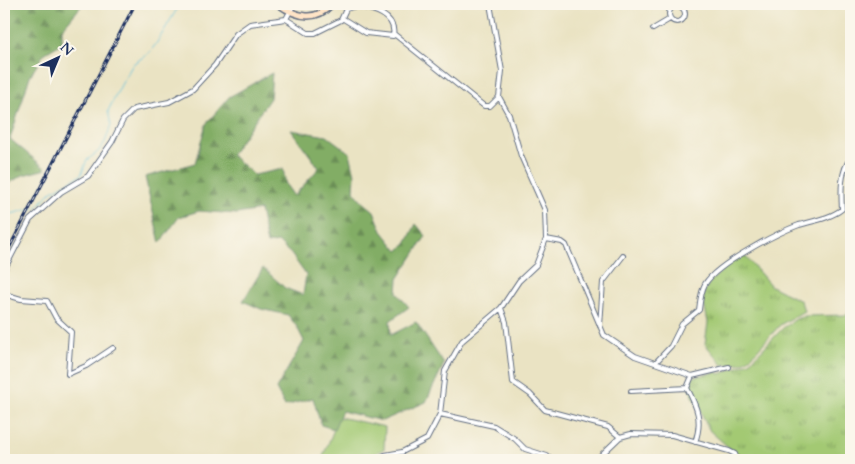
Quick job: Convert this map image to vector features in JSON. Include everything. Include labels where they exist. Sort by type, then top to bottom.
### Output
[{"type":"main road","points":[[278,4],[289,12],[310,16],[321,13],[332,4]]},
{"type":"street","points":[[286,19],[294,4]]},
{"type":"street","points":[[375,460],[385,455],[402,452],[427,439],[440,414],[445,371],[455,353],[467,335],[501,308],[519,281],[536,265],[546,239],[545,210],[521,156],[509,115],[499,97],[502,70],[490,4]]},
{"type":"street","points":[[668,4],[683,10],[684,18],[677,22],[670,18]]},
{"type":"street","points":[[840,4],[851,7]]},
{"type":"street","points":[[4,270],[30,220],[61,192],[88,176],[112,142],[119,125],[134,109],[169,102],[193,89],[215,65],[236,34],[250,24],[286,19],[308,33],[315,33],[342,18],[346,9],[355,5],[384,14],[389,19],[394,34],[484,106],[490,106],[499,97]]},
{"type":"street","points":[[670,18],[669,14],[673,6]]},
{"type":"street","points":[[342,18],[366,33],[379,36],[393,36],[394,34]]},
{"type":"street","points":[[654,29],[670,18]]},
{"type":"street","points":[[656,362],[671,346],[682,324],[699,310],[701,295],[706,283],[733,259],[780,234],[842,209],[841,189],[847,162],[851,158]]},
{"type":"street","points":[[546,239],[562,242],[566,245],[600,328],[611,341],[635,356],[692,376],[730,367]]},
{"type":"street","points":[[600,328],[603,282],[623,256]]},
{"type":"street","points":[[4,294],[21,299],[47,301],[56,318],[71,332],[68,374],[86,366],[113,348]]},
{"type":"street","points":[[501,308],[506,322],[513,382],[530,394],[545,410],[608,427],[620,437]]},
{"type":"street","points":[[692,376],[688,388],[698,409],[700,422],[695,442]]},
{"type":"street","points":[[631,391],[688,388]]},
{"type":"street","points":[[440,414],[494,426],[515,439],[525,449],[547,456],[552,460]]},
{"type":"street","points":[[596,460],[620,437],[663,434],[729,451],[735,454],[737,460]]},
{"type":"green space","points":[[4,4],[83,4],[62,29],[62,43],[44,54],[30,76],[10,139],[46,169],[23,175],[4,186]]},
{"type":"green space","points":[[272,73],[270,98],[231,155],[254,175],[283,169],[286,185],[294,196],[319,168],[291,130],[327,136],[350,153],[355,175],[354,191],[374,211],[382,231],[398,251],[406,244],[416,224],[426,236],[398,279],[397,293],[409,307],[390,321],[391,335],[416,322],[444,364],[426,402],[382,421],[342,411],[334,429],[321,425],[313,398],[285,406],[276,389],[304,341],[288,315],[261,309],[243,301],[263,268],[285,288],[303,295],[306,275],[291,254],[278,242],[267,244],[260,210],[237,214],[199,211],[179,217],[160,243],[145,177],[195,163],[206,124],[229,97]]},
{"type":"green space","points":[[745,256],[771,286],[801,301],[804,311],[780,325],[750,358],[742,363],[723,365],[705,344],[708,322],[703,300],[705,290],[710,282],[733,260]]},
{"type":"green space","points":[[851,312],[851,460],[739,460],[735,453],[710,431],[689,388],[693,377],[717,372],[720,374],[750,362],[783,328],[796,319],[805,316],[846,315]]},
{"type":"green space","points":[[339,417],[385,427],[384,449],[364,459],[322,459]]},
{"type":"waterway","points":[[4,216],[37,207],[52,191],[81,175],[87,160],[98,152],[105,142],[111,125],[108,111],[133,64],[149,53],[180,4]]},
{"type":"railway","points":[[4,258],[135,4]]}]
